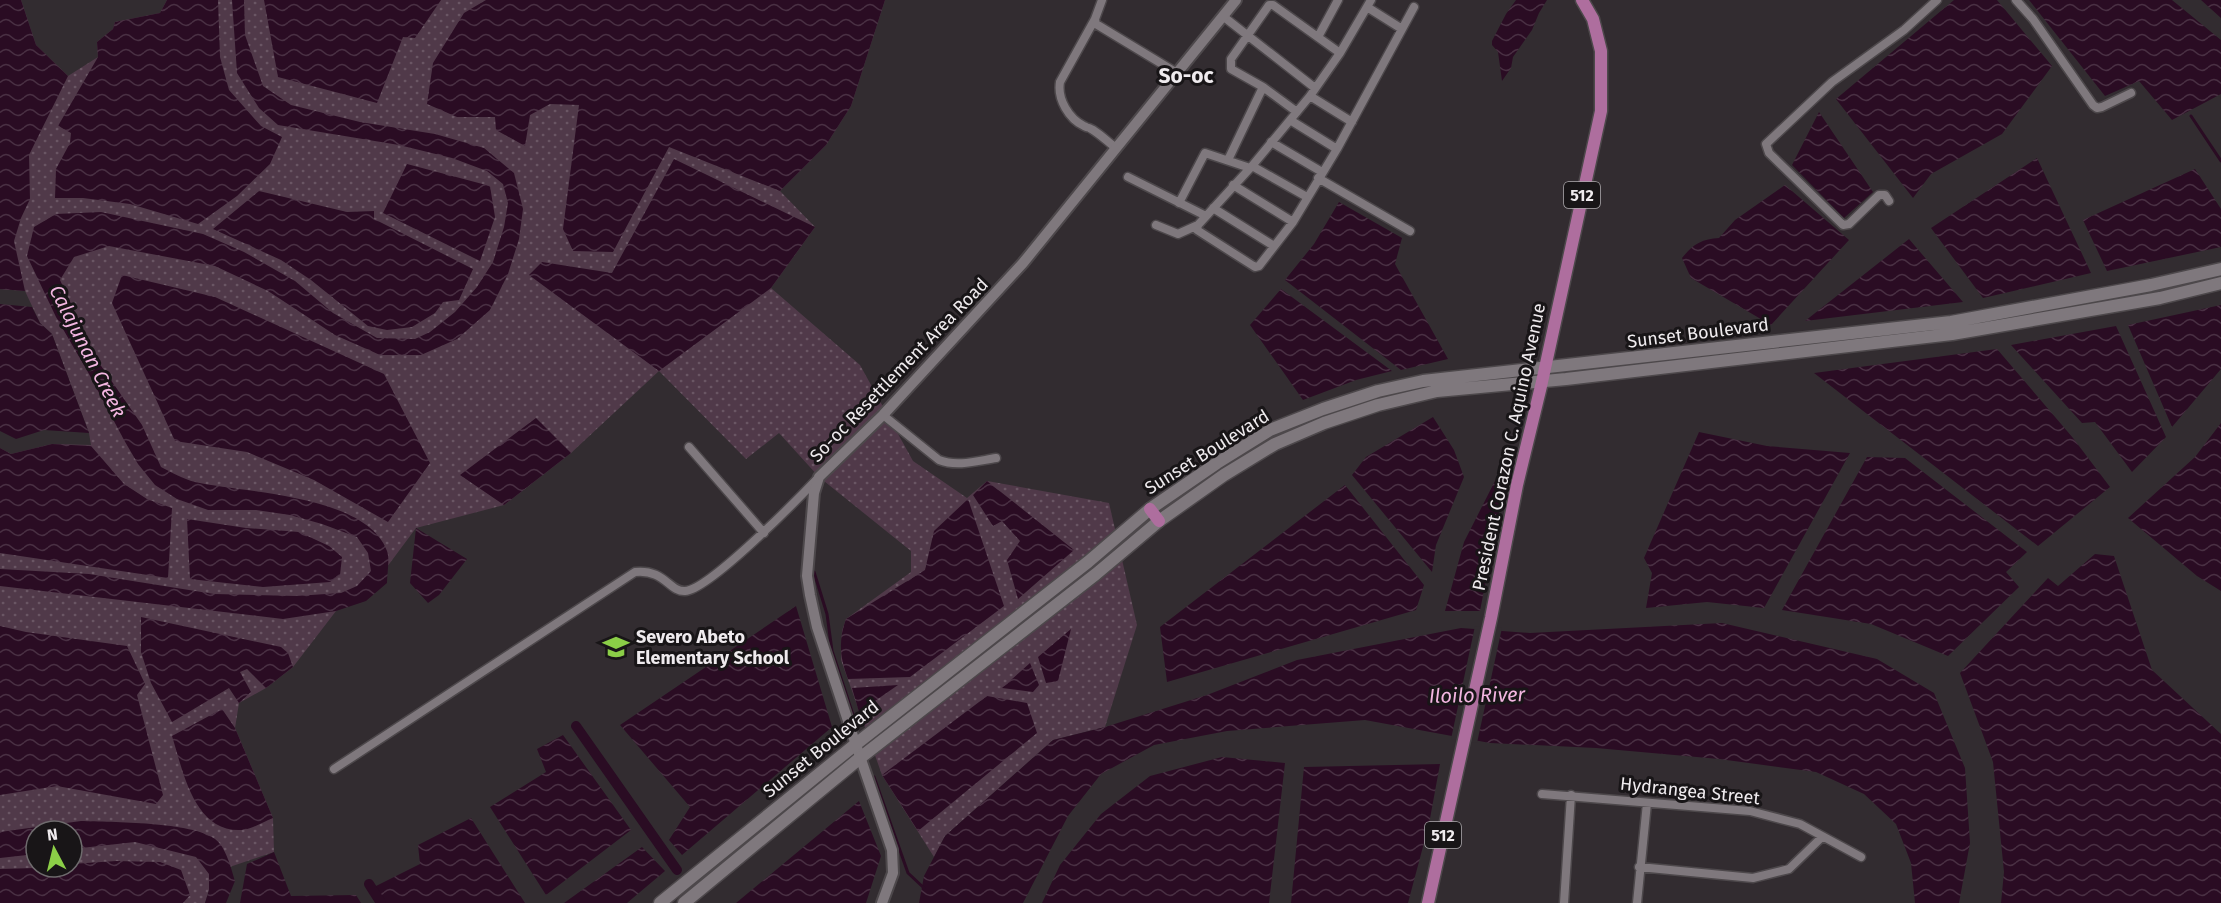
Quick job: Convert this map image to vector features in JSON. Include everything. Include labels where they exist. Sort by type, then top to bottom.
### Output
[{"type":"main road","name":"President Corazon C. Aquino Avenue","points":[[1428,903],[1491,618],[1517,485],[1545,369],[1601,111],[1601,51],[1593,19],[1582,0]]},
{"type":"main road","name":"Sunset Boulevard","points":[[684,903],[860,758],[1096,574],[1159,521],[1224,475],[1275,444],[1324,423],[1377,405],[1437,391],[1542,382],[1929,337],[1984,322],[2221,269]]},
{"type":"main road","name":"Sunset Boulevard","points":[[660,903],[855,744],[1079,570],[1150,509],[1270,430],[1378,391],[1424,381],[1951,322],[1984,322],[2160,297],[2221,283]]},
{"type":"main road","points":[[1150,509],[1159,521]]},
{"type":"street","points":[[1102,0],[1095,19],[1060,82],[1059,89],[1062,102],[1069,113],[1082,126],[1091,129],[1116,148]]},
{"type":"street","name":"So-oc Resettlement Area Road","points":[[882,903],[893,873],[892,850],[818,627],[807,576],[814,493],[819,477],[884,415],[1023,263],[1236,0]]},
{"type":"street","points":[[1318,37],[1338,0]]},
{"type":"street","points":[[1889,201],[1882,194],[1847,225],[1843,225],[1769,153],[1766,144],[1832,82],[1904,30],[1937,0]]},
{"type":"street","points":[[2016,0],[2033,19],[2093,105],[2102,108],[2131,93]]},
{"type":"street","points":[[1155,225],[1178,234],[1198,225],[1297,112],[1340,53],[1369,3],[1402,29]]},
{"type":"street","points":[[1297,112],[1263,87],[1231,69],[1231,59],[1248,35],[1271,5],[1340,53]]},
{"type":"street","points":[[1198,225],[1197,230],[1255,267],[1259,266],[1293,222],[1337,149],[1414,7]]},
{"type":"street","points":[[1224,17],[1248,35],[1312,92],[1352,122]]},
{"type":"street","points":[[1095,19],[1096,24],[1177,73]]},
{"type":"street","points":[[1228,160],[1263,87]]},
{"type":"street","points":[[1290,120],[1337,149]]},
{"type":"street","points":[[1271,142],[1410,231]]},
{"type":"street","points":[[1179,203],[1203,154],[1207,153],[1251,167],[1307,197]]},
{"type":"street","points":[[1128,177],[1206,216]]},
{"type":"street","points":[[1233,185],[1293,222]]},
{"type":"street","points":[[1213,208],[1274,246]]},
{"type":"street","points":[[884,415],[939,459],[946,462],[972,462],[996,458]]},
{"type":"street","points":[[689,447],[764,533]]},
{"type":"street","points":[[334,769],[635,572],[646,571],[656,574],[676,590],[687,592],[705,581],[764,533],[819,477]]},
{"type":"street","name":"Hydrangea Street","points":[[1542,794],[1750,811],[1800,824],[1861,858]]},
{"type":"street","points":[[1564,903],[1571,795]]},
{"type":"street","points":[[1637,903],[1647,802]]},
{"type":"street","points":[[1639,867],[1753,878],[1789,869],[1822,837]]},
{"type":"shaded area","points":[[0,0],[21,0],[36,45],[68,76],[98,57],[97,42],[113,29],[115,22],[160,13],[167,0],[885,0],[851,106],[826,145],[780,191],[815,227],[771,288],[860,365],[913,461],[967,498],[987,481],[1109,503],[1137,625],[1105,727],[1053,740],[945,836],[934,857],[882,775],[841,660],[842,631],[846,619],[911,572],[911,551],[819,477],[779,433],[746,459],[659,371],[571,453],[504,505],[416,528],[378,579],[336,611],[293,667],[266,688],[239,703],[235,728],[273,818],[274,852],[209,874],[209,890],[205,903],[0,903],[0,448],[11,454],[52,444],[91,445],[89,433],[52,334],[40,323],[25,291],[0,289]]},
{"type":"water","points":[[0,0],[21,0],[36,45],[68,76],[29,155],[30,199],[14,241],[25,291],[0,289]]},
{"type":"water","points":[[167,0],[218,0],[220,57],[229,90],[261,126],[282,137],[270,164],[237,196],[198,224],[130,204],[83,198],[55,198],[56,169],[70,143],[71,133],[58,126],[98,57],[97,42],[113,29],[115,22],[160,13]]},
{"type":"water","name":"Calajunan Creek","points":[[232,0],[244,0],[245,35],[263,86],[291,105],[360,122],[435,134],[484,148],[514,173],[523,209],[519,239],[508,274],[490,310],[457,339],[421,355],[380,355],[335,335],[268,291],[215,266],[109,246],[74,257],[60,280],[97,360],[142,425],[161,467],[195,482],[302,500],[331,507],[356,518],[375,532],[387,551],[387,583],[366,601],[336,611],[283,619],[0,586],[0,569],[89,574],[214,594],[296,596],[341,593],[357,586],[371,571],[368,553],[357,537],[290,515],[256,510],[208,510],[177,499],[155,485],[138,464],[124,440],[56,317],[27,256],[34,227],[56,214],[101,212],[203,234],[244,252],[295,281],[333,313],[377,338],[415,339],[430,332],[455,312],[477,287],[493,262],[504,227],[508,203],[503,184],[487,171],[452,158],[399,145],[278,125],[259,108],[237,73]]},
{"type":"water","points":[[264,0],[441,0],[415,38],[403,37],[377,103],[278,77]]},
{"type":"water","points":[[486,0],[885,0],[851,106],[826,145],[780,191],[669,147],[613,252],[573,251],[563,229],[579,105],[550,104],[530,115],[525,146],[496,130],[495,117],[457,117],[427,104],[433,63],[464,13]]},
{"type":"water","points":[[1516,0],[1547,0],[1532,30],[1513,57],[1511,68],[1502,81],[1498,52],[1492,45],[1492,41]]},
{"type":"water","points":[[1954,0],[1997,0],[2052,66],[2002,134],[1931,174],[1913,198],[1836,99]]},
{"type":"water","points":[[2029,0],[2172,0],[2221,40],[2221,94],[2172,120],[2139,81],[2105,96]]},
{"type":"water","points":[[2201,0],[2221,0],[2221,18]]},
{"type":"water","points":[[1819,112],[1873,192],[1844,218],[1792,165]]},
{"type":"water","points":[[2037,158],[2091,273],[1983,298],[1931,228]]},
{"type":"water","points":[[674,159],[815,227],[771,288],[659,371],[529,275],[542,262],[612,273]]},
{"type":"water","points":[[407,164],[490,186],[495,217],[480,261],[383,213]]},
{"type":"water","points":[[2195,169],[2221,209],[2221,247],[2107,271],[2083,220]]},
{"type":"water","points":[[1785,185],[1849,240],[1771,325],[1691,278],[1682,258],[1698,243],[1719,238],[1735,220]]},
{"type":"water","points":[[259,191],[347,212],[374,211],[374,219],[473,269],[459,300],[443,302],[435,313],[412,327],[387,330],[368,326],[311,280],[281,260],[213,229]]},
{"type":"water","points":[[1339,202],[1402,238],[1395,264],[1448,359],[1401,370],[1285,280],[1314,244]]},
{"type":"water","points":[[1909,239],[1963,302],[1805,321]]},
{"type":"water","points":[[122,275],[215,297],[384,374],[430,463],[388,522],[314,480],[247,452],[175,441],[112,303]]},
{"type":"water","points":[[1281,289],[1392,371],[1356,380],[1303,400],[1250,325]]},
{"type":"water","points":[[0,304],[32,307],[40,323],[52,334],[89,433],[44,430],[16,439],[0,431]]},
{"type":"water","points":[[2221,305],[2221,369],[2172,427],[2128,325]]},
{"type":"water","points":[[2116,326],[2166,437],[2132,472],[2095,422],[2082,423],[2011,345]]},
{"type":"water","points":[[1997,349],[2073,438],[2110,487],[2038,546],[1814,373]]},
{"type":"water","points":[[1433,417],[1454,450],[1464,477],[1436,545],[1432,572],[1352,475],[1366,457]]},
{"type":"water","points":[[536,418],[571,453],[504,505],[460,475]]},
{"type":"water","points":[[2221,423],[2221,591],[2197,576],[2128,518],[2195,457]]},
{"type":"water","points":[[1699,432],[1767,446],[1850,453],[1764,608],[1707,602],[1646,608],[1652,573],[1644,558]]},
{"type":"water","points":[[52,444],[91,446],[124,484],[147,499],[172,508],[168,578],[0,553],[0,448],[11,454]]},
{"type":"water","points":[[1867,457],[1905,458],[2027,552],[2006,572],[2019,587],[1948,656],[1871,624],[1782,610]]},
{"type":"water","points":[[1497,477],[1507,480],[1480,611],[1445,611],[1464,542]]},
{"type":"water","points":[[987,481],[1074,550],[1018,599],[1007,560],[1020,541],[1002,521],[993,526],[973,495]]},
{"type":"water","points":[[1345,485],[1424,585],[1416,610],[1167,682],[1160,627]]},
{"type":"water","points":[[968,499],[1004,606],[910,677],[848,679],[841,649],[846,619],[925,570],[934,531]]},
{"type":"water","points":[[187,519],[246,528],[299,532],[329,546],[342,557],[340,575],[330,582],[263,587],[190,579]]},
{"type":"water","points":[[416,528],[467,559],[439,595],[428,603],[410,583]]},
{"type":"water","points":[[2095,554],[2114,556],[2152,670],[2221,734],[2221,903],[2001,903],[2004,872],[1993,762],[1960,673],[2048,578],[2058,586]]},
{"type":"water","points":[[796,606],[832,727],[682,855],[669,840],[690,807],[620,725]]},
{"type":"water","points":[[141,617],[281,647],[288,653],[293,667],[266,688],[247,669],[240,672],[251,692],[239,703],[229,688],[172,722],[151,683],[141,652]]},
{"type":"water","name":"Iloilo River","points":[[1722,623],[1877,659],[1934,693],[1965,768],[1970,843],[1959,903],[1915,903],[1911,863],[1896,824],[1864,794],[1816,772],[1719,759],[1596,748],[1490,743],[1365,720],[1227,731],[1154,745],[1101,774],[1068,816],[1023,903],[919,903],[924,876],[945,836],[1053,740],[1105,727],[1207,695],[1297,660],[1461,628],[1530,633]]},
{"type":"water","points":[[0,626],[26,632],[127,646],[145,684],[137,695],[163,795],[156,804],[57,786],[0,795]]},
{"type":"water","points":[[1071,629],[1058,681],[1046,683],[1038,657]]},
{"type":"water","points":[[1030,663],[1039,685],[1033,692],[1002,688]]},
{"type":"water","points":[[898,685],[859,712],[852,688]]},
{"type":"water","points":[[987,696],[1027,703],[1037,733],[918,831],[882,775]]},
{"type":"water","points":[[222,709],[235,728],[273,818],[242,830],[226,828],[212,822],[202,811],[186,782],[172,736]]},
{"type":"water","points":[[563,735],[631,830],[546,895],[490,807],[546,772],[537,749]]},
{"type":"water","points":[[1222,757],[1285,763],[1269,903],[1042,903],[1060,865],[1101,814],[1150,776]]},
{"type":"water","points":[[1440,764],[1429,824],[1408,903],[1291,903],[1304,767]]},
{"type":"water","points":[[859,801],[881,856],[866,903],[736,903]]},
{"type":"water","points":[[471,818],[525,903],[385,903],[374,887],[420,864],[418,845]]},
{"type":"water","points":[[84,821],[171,826],[204,833],[215,839],[225,852],[235,881],[226,903],[205,903],[209,890],[209,874],[196,857],[135,842],[84,848]]},
{"type":"water","points":[[24,829],[24,855],[0,858],[0,832]]},
{"type":"water","points":[[642,847],[665,871],[627,903],[564,903]]},
{"type":"water","points":[[274,852],[291,896],[356,895],[361,903],[240,903],[247,864]]},
{"type":"water","points":[[160,862],[181,870],[190,895],[183,903],[0,903],[0,869],[24,868],[24,879],[84,879],[84,863]]},
{"type":"pier","points":[[1475,626],[1502,628],[1477,743],[1451,739]]},
{"type":"waterway","points":[[2191,116],[2221,161]]},
{"type":"waterway","points":[[814,572],[827,614],[832,651],[854,718]]},
{"type":"waterway","points":[[576,726],[677,870]]},
{"type":"waterway","points":[[874,777],[908,873],[924,888]]},
{"type":"waterway","points":[[369,884],[381,903]]},
{"type":"place","name":"Severo Abeto Elementary School","points":[[616,647]]},
{"type":"district","name":"So-oc","points":[[1186,76]]}]
